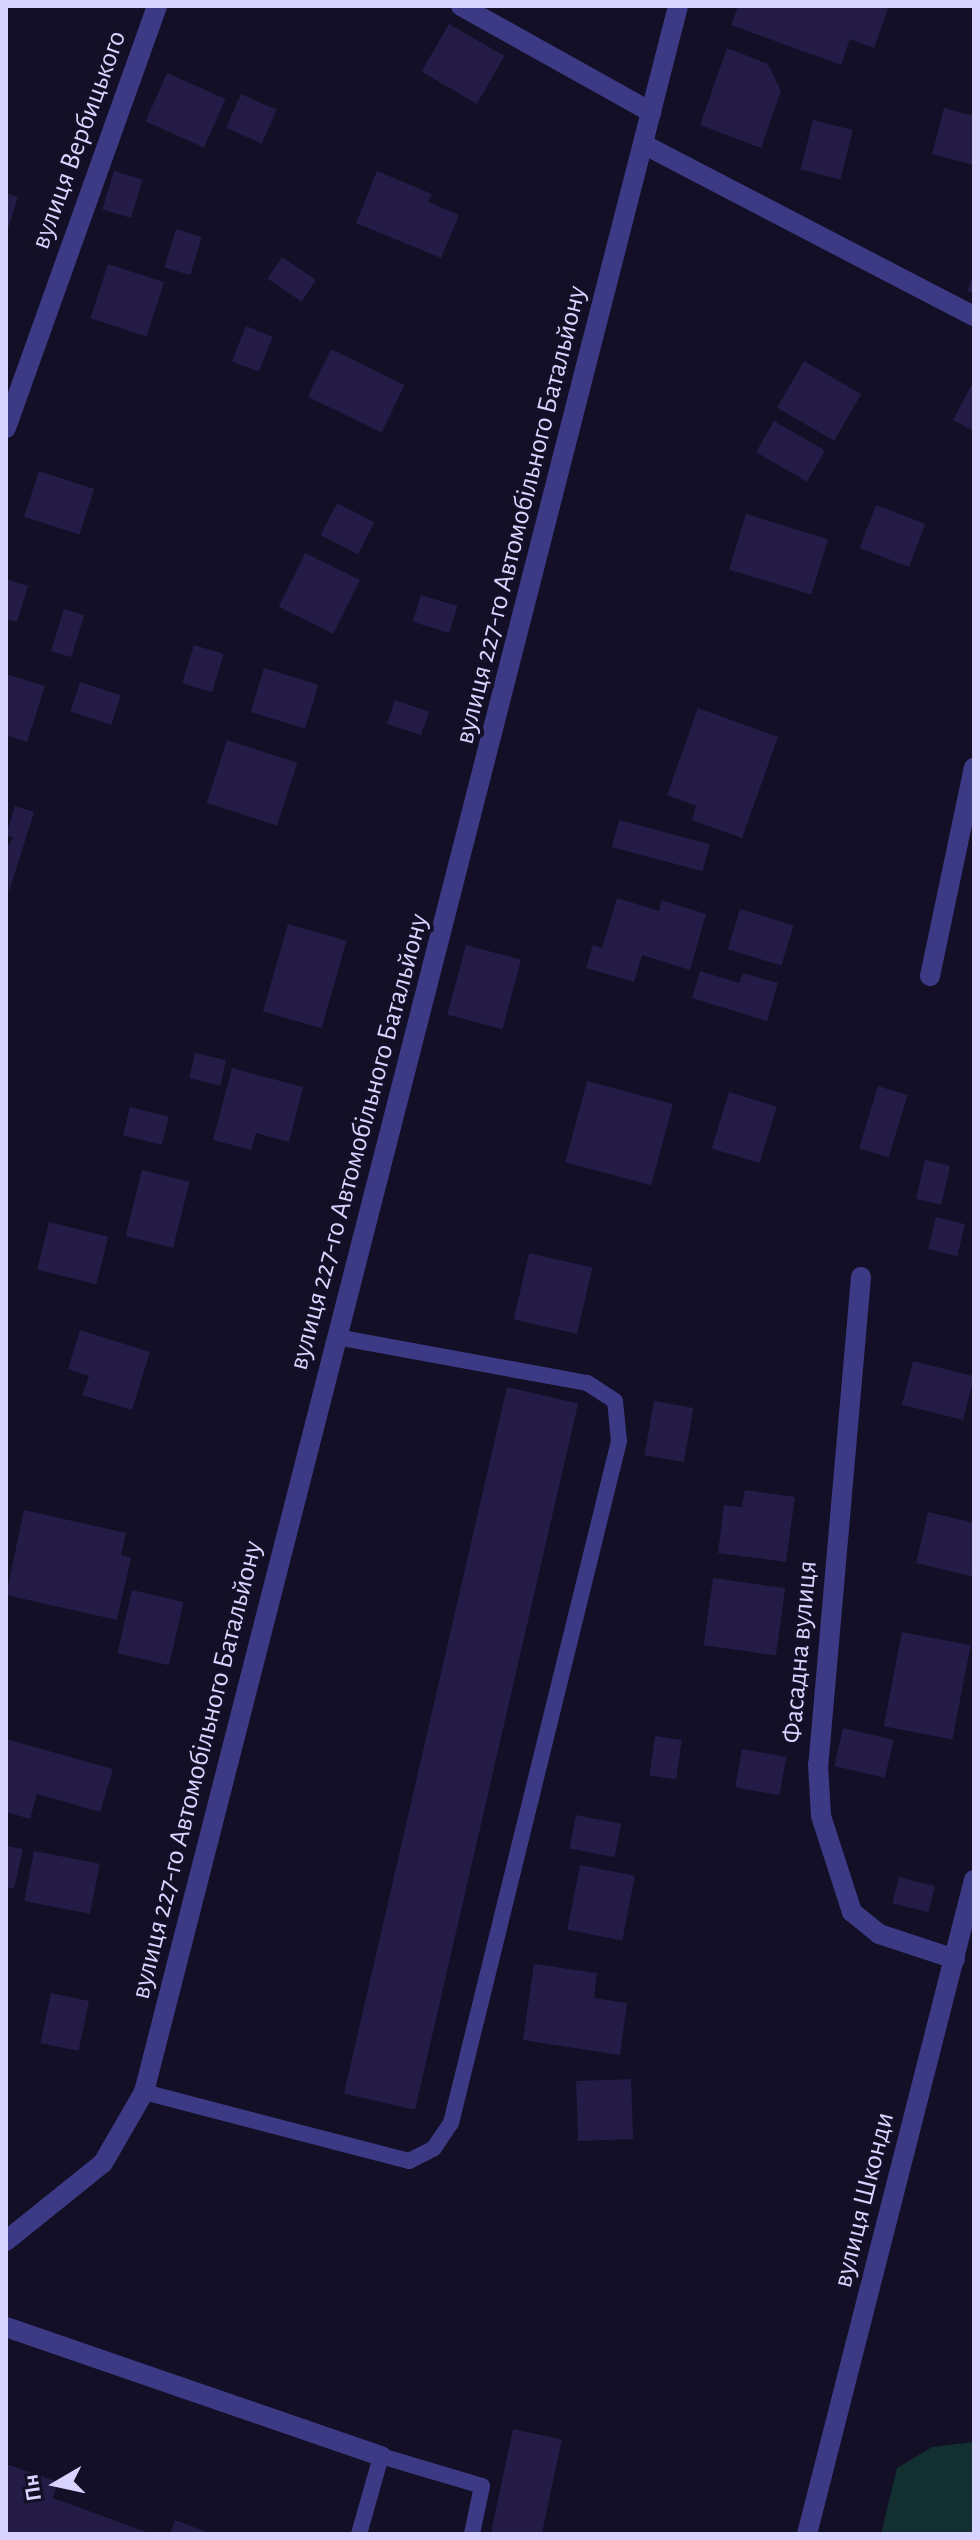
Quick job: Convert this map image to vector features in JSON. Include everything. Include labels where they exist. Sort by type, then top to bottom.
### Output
[{"type":"street","name":"вулиця Вербицького","points":[[6,428],[157,6]]},
{"type":"street","points":[[461,6],[651,112]]},
{"type":"street","name":"вулиця 227-го Автомобільного Батальйону","points":[[6,2241],[103,2163],[144,2092],[518,647],[678,6]]},
{"type":"street","points":[[643,144],[974,316]]},
{"type":"street","points":[[930,976],[974,768]]},
{"type":"street","name":"Фасадна вулиця","points":[[861,1277],[818,1764],[821,1816],[852,1912],[879,1934],[955,1959]]},
{"type":"street","name":"вулиця Шконди","points":[[807,2534],[974,1880]]},
{"type":"street","points":[[6,2327],[381,2456]]},
{"type":"lane","points":[[144,2092],[409,2161],[434,2148],[451,2123],[619,1441],[615,1401],[587,1383],[337,1337]]},
{"type":"lane","points":[[359,2534],[381,2456],[482,2486],[472,2534]]},
{"type":"green space","points":[[974,2442],[974,2534],[881,2534],[897,2468],[932,2447]]},
{"type":"building","points":[[738,6],[889,6],[874,48],[850,39],[841,65],[731,25]]},
{"type":"building","points":[[449,24],[504,56],[477,104],[422,72]]},
{"type":"building","points":[[727,48],[768,64],[781,91],[761,148],[700,125]]},
{"type":"building","points":[[167,73],[225,99],[204,147],[145,121]]},
{"type":"building","points":[[241,94],[277,110],[262,144],[226,128]]},
{"type":"building","points":[[944,108],[974,116],[974,165],[932,154]]},
{"type":"building","points":[[813,120],[853,130],[840,179],[801,169]]},
{"type":"building","points":[[114,171],[143,180],[131,218],[102,209]]},
{"type":"building","points":[[377,171],[432,194],[428,202],[459,215],[441,258],[356,223]]},
{"type":"building","points":[[6,193],[18,197],[7,232],[6,232]]},
{"type":"building","points":[[176,229],[202,237],[190,275],[164,267]]},
{"type":"building","points":[[282,257],[316,280],[301,301],[267,279]]},
{"type":"building","points":[[108,264],[164,282],[146,336],[90,318]]},
{"type":"building","points":[[974,272],[974,293],[967,291]]},
{"type":"building","points":[[246,326],[273,337],[259,372],[232,361]]},
{"type":"building","points":[[331,349],[405,385],[381,433],[308,397]]},
{"type":"building","points":[[804,361],[861,394],[834,441],[777,408]]},
{"type":"building","points":[[974,380],[974,431],[953,420]]},
{"type":"building","points":[[774,421],[825,450],[807,482],[756,452]]},
{"type":"building","points":[[39,471],[94,489],[79,535],[24,517]]},
{"type":"building","points":[[337,503],[374,522],[358,554],[321,535]]},
{"type":"building","points":[[876,505],[925,524],[909,567],[860,548]]},
{"type":"building","points":[[746,514],[828,539],[811,595],[729,569]]},
{"type":"building","points":[[305,553],[360,580],[334,634],[279,607]]},
{"type":"building","points":[[6,579],[28,586],[17,622],[6,619]]},
{"type":"building","points":[[421,595],[457,606],[449,633],[413,622]]},
{"type":"building","points":[[64,609],[84,615],[71,657],[51,651]]},
{"type":"building","points":[[194,645],[224,654],[212,692],[182,683]]},
{"type":"building","points":[[264,668],[319,685],[305,729],[251,712]]},
{"type":"building","points":[[6,674],[45,686],[27,742],[6,735]]},
{"type":"building","points":[[80,682],[121,695],[111,725],[70,711]]},
{"type":"building","points":[[395,700],[429,712],[421,735],[387,724]]},
{"type":"building","points":[[698,708],[778,737],[742,838],[692,820],[696,806],[667,795]]},
{"type":"building","points":[[227,740],[297,763],[277,826],[207,803]]},
{"type":"building","points":[[15,806],[34,812],[9,892],[6,849],[13,838],[6,835]]},
{"type":"building","points":[[619,820],[710,844],[703,871],[612,847]]},
{"type":"building","points":[[617,898],[659,911],[661,900],[706,914],[690,970],[642,955],[634,982],[586,968],[593,945],[602,948]]},
{"type":"building","points":[[740,909],[794,925],[781,966],[728,949]]},
{"type":"building","points":[[288,924],[347,941],[322,1028],[263,1011]]},
{"type":"building","points":[[466,945],[521,960],[502,1029],[447,1015]]},
{"type":"building","points":[[700,971],[739,983],[743,973],[778,983],[767,1021],[692,998]]},
{"type":"building","points":[[195,1053],[226,1060],[220,1086],[189,1078]]},
{"type":"building","points":[[232,1068],[303,1087],[289,1142],[256,1133],[251,1150],[213,1140]]},
{"type":"building","points":[[587,1081],[673,1104],[651,1185],[565,1162]]},
{"type":"building","points":[[878,1086],[908,1095],[889,1157],[859,1148]]},
{"type":"building","points":[[729,1092],[777,1107],[760,1163],[712,1148]]},
{"type":"building","points":[[130,1107],[169,1117],[162,1145],[123,1135]]},
{"type":"building","points":[[925,1160],[950,1166],[941,1205],[916,1199]]},
{"type":"building","points":[[142,1170],[190,1182],[173,1248],[126,1236]]},
{"type":"building","points":[[936,1217],[965,1224],[957,1256],[928,1249]]},
{"type":"building","points":[[49,1222],[108,1237],[96,1284],[37,1270]]},
{"type":"building","points":[[529,1253],[592,1268],[577,1334],[514,1319]]},
{"type":"building","points":[[80,1330],[150,1352],[132,1410],[82,1395],[89,1376],[68,1369]]},
{"type":"building","points":[[913,1361],[974,1376],[963,1420],[902,1405]]},
{"type":"building","points":[[507,1387],[578,1403],[415,2110],[344,2093]]},
{"type":"building","points":[[654,1401],[693,1408],[684,1462],[644,1455]]},
{"type":"building","points":[[745,1490],[795,1497],[786,1562],[718,1553],[724,1505],[742,1507]]},
{"type":"building","points":[[24,1510],[126,1533],[121,1555],[131,1558],[117,1620],[6,1595]]},
{"type":"building","points":[[928,1512],[974,1523],[974,1577],[916,1563]]},
{"type":"building","points":[[713,1578],[785,1588],[776,1655],[704,1645]]},
{"type":"building","points":[[132,1590],[184,1602],[169,1665],[117,1653]]},
{"type":"building","points":[[902,1632],[971,1645],[952,1740],[884,1726]]},
{"type":"building","points":[[843,1728],[894,1740],[885,1778],[834,1766]]},
{"type":"building","points":[[655,1736],[682,1740],[676,1779],[649,1776]]},
{"type":"building","points":[[6,1739],[113,1769],[100,1812],[37,1794],[30,1819],[6,1812]]},
{"type":"building","points":[[742,1749],[786,1757],[780,1795],[735,1787]]},
{"type":"building","points":[[576,1815],[621,1824],[615,1857],[570,1848]]},
{"type":"building","points":[[6,1846],[23,1849],[14,1889],[6,1887]]},
{"type":"building","points":[[34,1851],[100,1864],[90,1914],[24,1901]]},
{"type":"building","points":[[580,1865],[635,1876],[622,1940],[567,1930]]},
{"type":"building","points":[[899,1877],[935,1886],[928,1912],[892,1903]]},
{"type":"building","points":[[534,1964],[597,1973],[594,1998],[627,2003],[620,2055],[523,2040]]},
{"type":"building","points":[[51,1993],[89,2001],[79,2051],[40,2043]]},
{"type":"building","points":[[631,2079],[633,2139],[578,2141],[576,2081]]},
{"type":"building","points":[[513,2429],[562,2439],[542,2534],[491,2534]]},
{"type":"building","points":[[6,2464],[58,2482],[53,2498],[152,2534],[6,2534]]},
{"type":"building","points":[[175,2520],[212,2534],[170,2534]]}]
